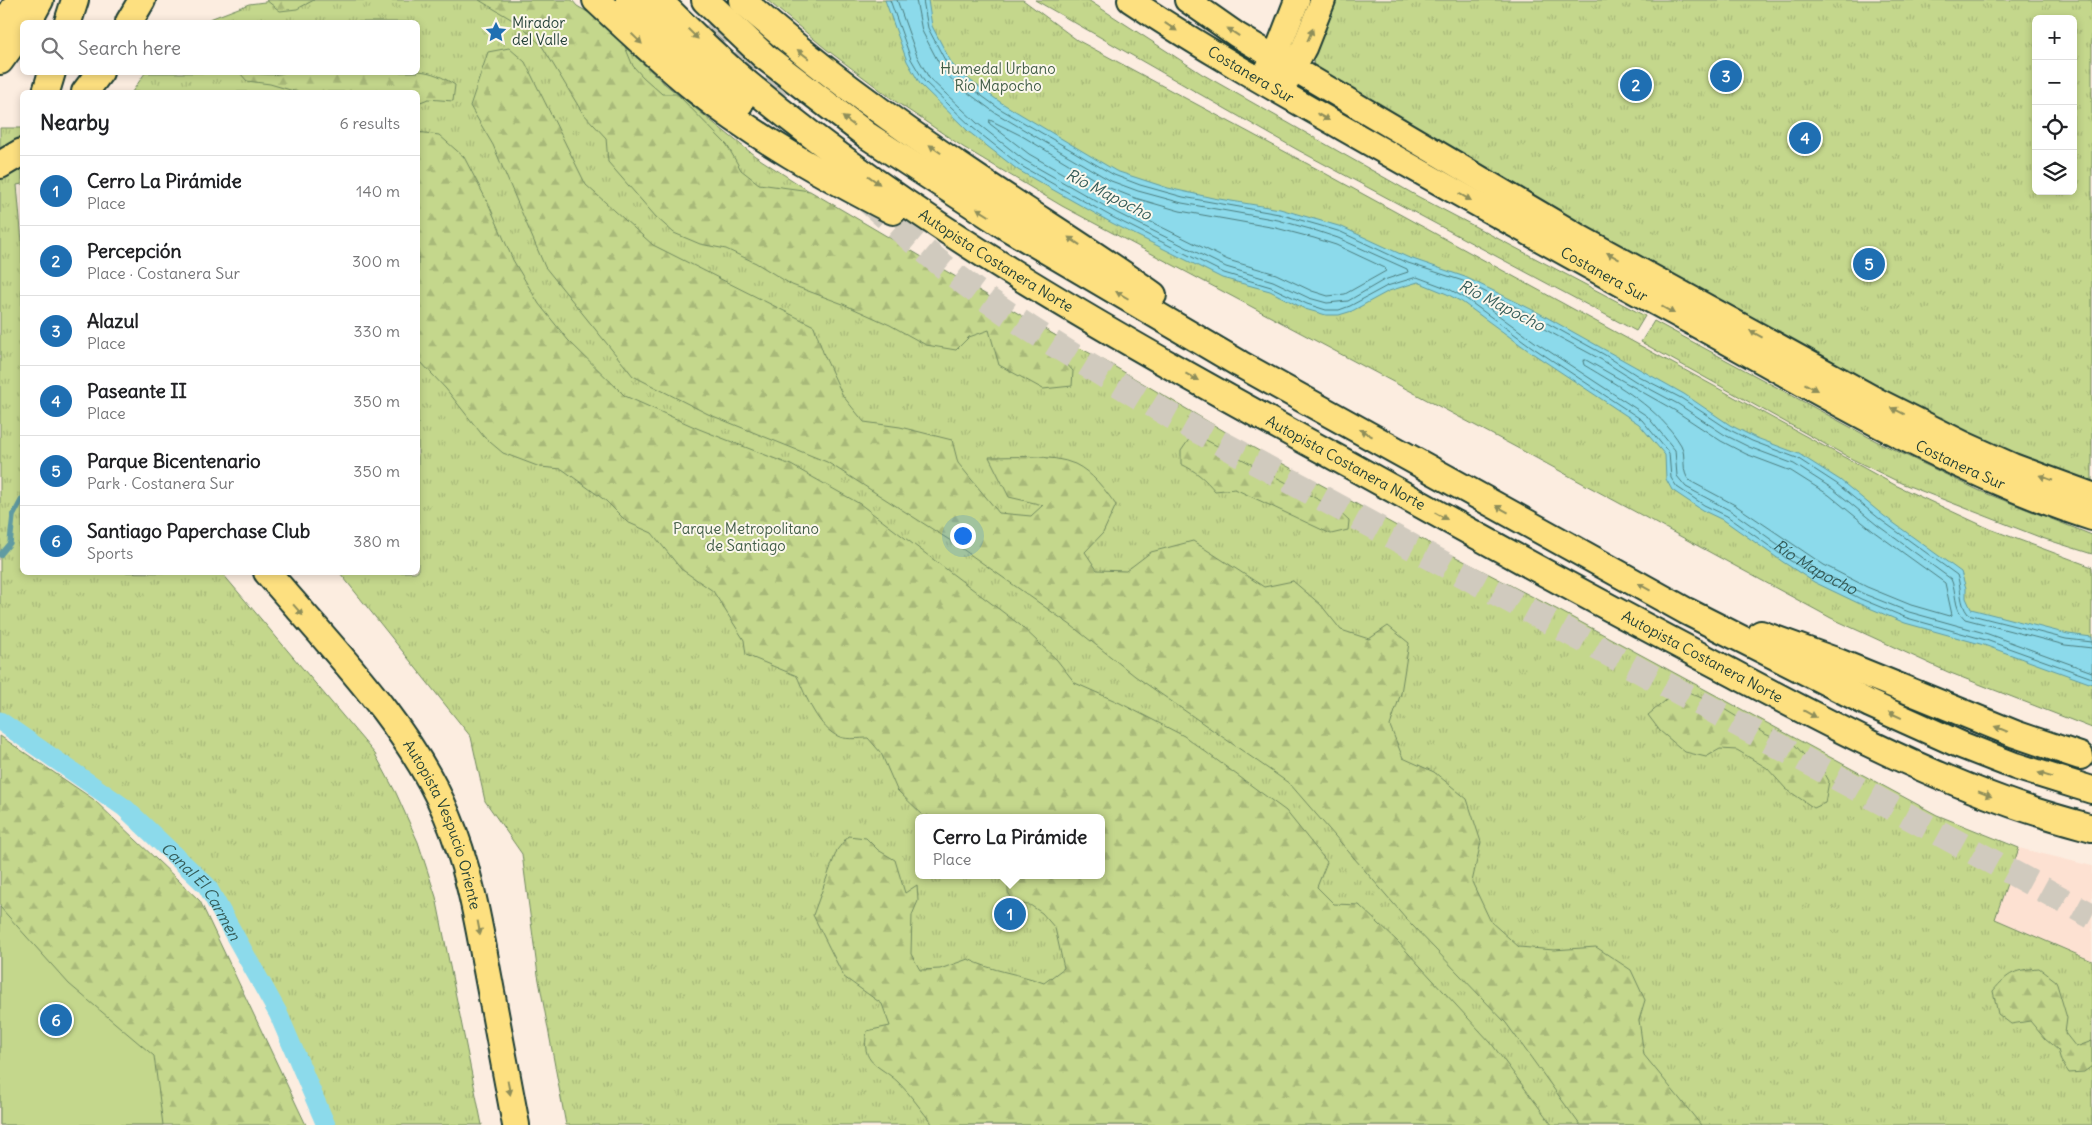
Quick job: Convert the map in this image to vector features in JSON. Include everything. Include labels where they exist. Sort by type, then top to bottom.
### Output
[{"type":"highway","points":[[13,38],[19,0]]},
{"type":"highway","points":[[26,20],[40,0]]},
{"type":"highway","points":[[69,20],[75,0]]},
{"type":"highway","points":[[126,20],[133,0]]},
{"type":"highway","points":[[130,20],[142,0]]},
{"type":"highway","points":[[596,0],[644,46],[697,90],[772,144],[851,189],[1001,266]]},
{"type":"highway","points":[[629,0],[736,100],[827,174]]},
{"type":"highway","name":"Autopista Costanera Norte","points":[[658,0],[748,85],[814,137],[887,190],[1001,266],[1133,344],[1566,585],[1838,728],[1973,790],[2008,803],[2092,828]]},
{"type":"highway","points":[[705,0],[764,56],[884,147],[1007,227],[1240,364],[1686,611],[1870,704],[1931,732],[2015,766],[2092,790]]},
{"type":"highway","points":[[742,0],[795,47],[839,82],[975,177],[1146,290],[1240,364]]},
{"type":"highway","points":[[47,90],[51,75]]},
{"type":"highway","points":[[87,90],[98,75]]},
{"type":"highway","points":[[0,165],[20,153]]},
{"type":"highway","name":"Autopista Vespucio Oriente","points":[[270,575],[398,729],[419,760],[447,813],[462,858],[478,922],[516,1125]]},
{"type":"highway","points":[[1686,611],[1794,645],[2015,734],[2080,756]]},
{"type":"main road","name":"Costanera Sur","points":[[1130,0],[1185,36],[1271,87],[1563,252],[1903,437],[1955,464],[2009,488],[2092,518]]},
{"type":"main road","name":"Costanera Sur","points":[[1187,0],[1237,35],[1581,238],[1878,401],[1988,455],[2092,495]]},
{"type":"main road","points":[[1284,62],[1297,0]]},
{"type":"main road","points":[[1271,87],[1284,62],[1311,32],[1323,0]]},
{"type":"shaded area","points":[[2019,848],[2092,866],[2092,961],[1995,919]]},
{"type":"green space","points":[[266,0],[314,0],[297,9],[280,11]]},
{"type":"green space","name":"Parque Metropolitano de Santiago","points":[[280,0],[568,0],[609,32],[665,84],[755,156],[857,222],[1029,322],[1105,361],[1241,441],[1404,530],[1560,611],[1937,815],[2019,848],[1995,919],[2092,961],[2092,1125],[566,1125],[538,975],[522,854],[485,801],[471,737],[342,575],[420,575],[420,90],[133,90],[144,75],[420,75],[420,20],[207,20],[249,4]]},
{"type":"green space","points":[[479,0],[572,0],[623,42],[633,66],[643,77],[662,94],[677,94],[727,145],[741,170],[759,184],[810,191],[1058,337],[1059,351],[1073,371],[1072,386],[1043,389],[999,365],[989,330],[969,337],[956,350],[926,345],[890,325],[843,304],[792,285],[756,263],[726,249],[700,244],[674,233],[656,217],[608,162],[606,138],[582,112],[542,46],[521,25]]},
{"type":"green space","name":"Humedal Urbano Río Mapocho","points":[[767,0],[1023,0],[1077,40],[1895,485],[1990,529],[2092,567],[2092,728],[1948,672],[1831,618],[1525,452],[1062,206],[963,147],[895,101],[826,49]]},
{"type":"green space","points":[[1035,0],[1088,0],[1202,74],[1417,196],[1645,316],[1636,331],[1296,149]]},
{"type":"green space","points":[[1336,0],[2092,0],[2092,483],[1993,444],[1881,390],[1582,230],[1314,69],[1313,58]]},
{"type":"green space","points":[[509,48],[525,62],[586,185],[653,245],[814,326],[824,355],[843,396],[864,422],[900,427],[952,440],[958,463],[999,513],[1031,516],[1043,505],[1009,497],[989,457],[1033,457],[1066,461],[1081,467],[1087,472],[1098,482],[1116,505],[1103,533],[1085,552],[1097,570],[1126,571],[1151,552],[1193,541],[1264,587],[1293,581],[1321,605],[1341,630],[1369,639],[1388,626],[1409,643],[1401,693],[1390,726],[1403,758],[1434,772],[1467,799],[1481,842],[1472,882],[1491,922],[1519,947],[1554,950],[1596,947],[1631,970],[1645,1000],[1639,1020],[1644,1055],[1701,1125],[1580,1125],[1506,1023],[1412,925],[1290,784],[1135,676],[1072,626],[951,541],[827,462],[708,414],[633,376],[545,267],[493,145],[470,106],[488,52]]},
{"type":"green space","points":[[420,71],[437,75],[455,85],[453,101],[428,99],[420,102],[420,90],[290,90],[270,84],[247,81],[242,75],[420,75]]},
{"type":"green space","points":[[0,128],[20,128],[20,184],[17,185],[20,219],[20,575],[224,575],[375,754],[396,793],[418,842],[436,897],[482,1125],[332,1125],[284,1010],[211,882],[129,803],[0,714]]},
{"type":"green space","points":[[420,132],[439,135],[464,157],[489,205],[513,260],[539,304],[568,340],[625,396],[699,429],[791,465],[860,504],[1020,625],[1057,660],[1075,683],[1120,703],[1184,736],[1286,811],[1327,862],[1317,887],[1334,904],[1359,905],[1397,941],[1491,1043],[1552,1125],[933,1125],[903,1087],[873,1063],[869,1057],[866,1051],[867,1031],[890,1026],[882,1004],[844,977],[813,915],[837,850],[848,836],[866,838],[878,850],[895,860],[905,893],[917,885],[918,901],[912,915],[911,954],[920,970],[940,969],[968,959],[987,967],[1044,983],[1064,968],[1055,928],[1042,913],[1030,905],[1015,904],[1008,892],[1008,879],[1105,879],[1105,814],[922,814],[897,790],[881,753],[868,738],[847,738],[832,733],[819,720],[797,676],[746,655],[744,640],[713,591],[681,569],[652,533],[627,522],[606,501],[562,469],[540,467],[503,453],[484,437],[446,389],[420,361]]},
{"type":"green space","points":[[1654,321],[1876,441],[1980,491],[2092,535],[2092,554],[2042,538],[1901,483],[1852,459],[1641,342]]},
{"type":"green space","points":[[1190,438],[1204,439],[1336,509],[1349,521],[1348,530],[1331,534],[1235,489],[1215,491],[1200,476],[1181,464],[1181,451]]},
{"type":"green space","points":[[1684,690],[1719,706],[1765,734],[1783,742],[1794,744],[1814,766],[1824,772],[1829,781],[1825,803],[1814,808],[1786,789],[1767,768],[1737,750],[1720,749],[1706,757],[1685,752],[1660,731],[1648,715],[1676,692]]},
{"type":"green space","points":[[0,736],[93,799],[200,901],[306,1125],[0,1125]]},
{"type":"green space","points":[[0,907],[69,984],[154,1056],[163,1125],[0,1125]]},
{"type":"green space","points":[[2039,968],[2056,981],[2067,1018],[2065,1033],[2076,1047],[2092,1041],[2092,1066],[2084,1072],[2069,1073],[2061,1061],[2058,1050],[2045,1039],[2030,1021],[2011,1024],[1998,1014],[1993,991],[2013,973]]},
{"type":"water","name":"Río Mapocho","points":[[885,0],[928,0],[932,26],[952,64],[964,76],[1000,102],[1116,171],[1168,188],[1213,198],[1280,209],[1342,227],[1407,257],[1465,277],[1539,313],[1684,394],[1730,425],[1754,437],[1799,454],[1840,480],[1884,516],[1961,572],[1966,588],[1966,598],[1971,609],[2068,634],[2092,637],[2092,684],[1984,645],[1905,623],[1814,582],[1725,521],[1702,510],[1672,490],[1666,479],[1665,455],[1639,424],[1529,351],[1462,302],[1447,294],[1418,282],[1389,291],[1352,311],[1339,315],[1326,315],[1305,309],[1270,291],[1222,278],[1112,223],[1018,170],[969,132],[920,84],[907,61]]},
{"type":"waterway","points":[[0,555],[10,543],[13,516],[20,503]]},
{"type":"waterway","name":"Canal El Carmen","points":[[0,721],[125,808],[207,886],[278,1013],[326,1125]]},
{"type":"tunnel","points":[[716,18],[777,101]]},
{"type":"tunnel","points":[[867,200],[928,253],[991,302],[1171,416],[2092,916]]},
{"type":"place","name":"Mirador del Valle","points":[[496,32]]},
{"type":"place","name":"Alazul","points":[[1726,76]]},
{"type":"place","name":"Percepción","points":[[1636,85]]},
{"type":"place","name":"Paseante II","points":[[1805,138]]},
{"type":"place","name":"Parque Bicentenario","points":[[1869,264]]},
{"type":"place","name":"Cerro La Pirámide","points":[[1010,914]]},
{"type":"place","name":"Santiago Paperchase Club","points":[[56,1020]]}]
